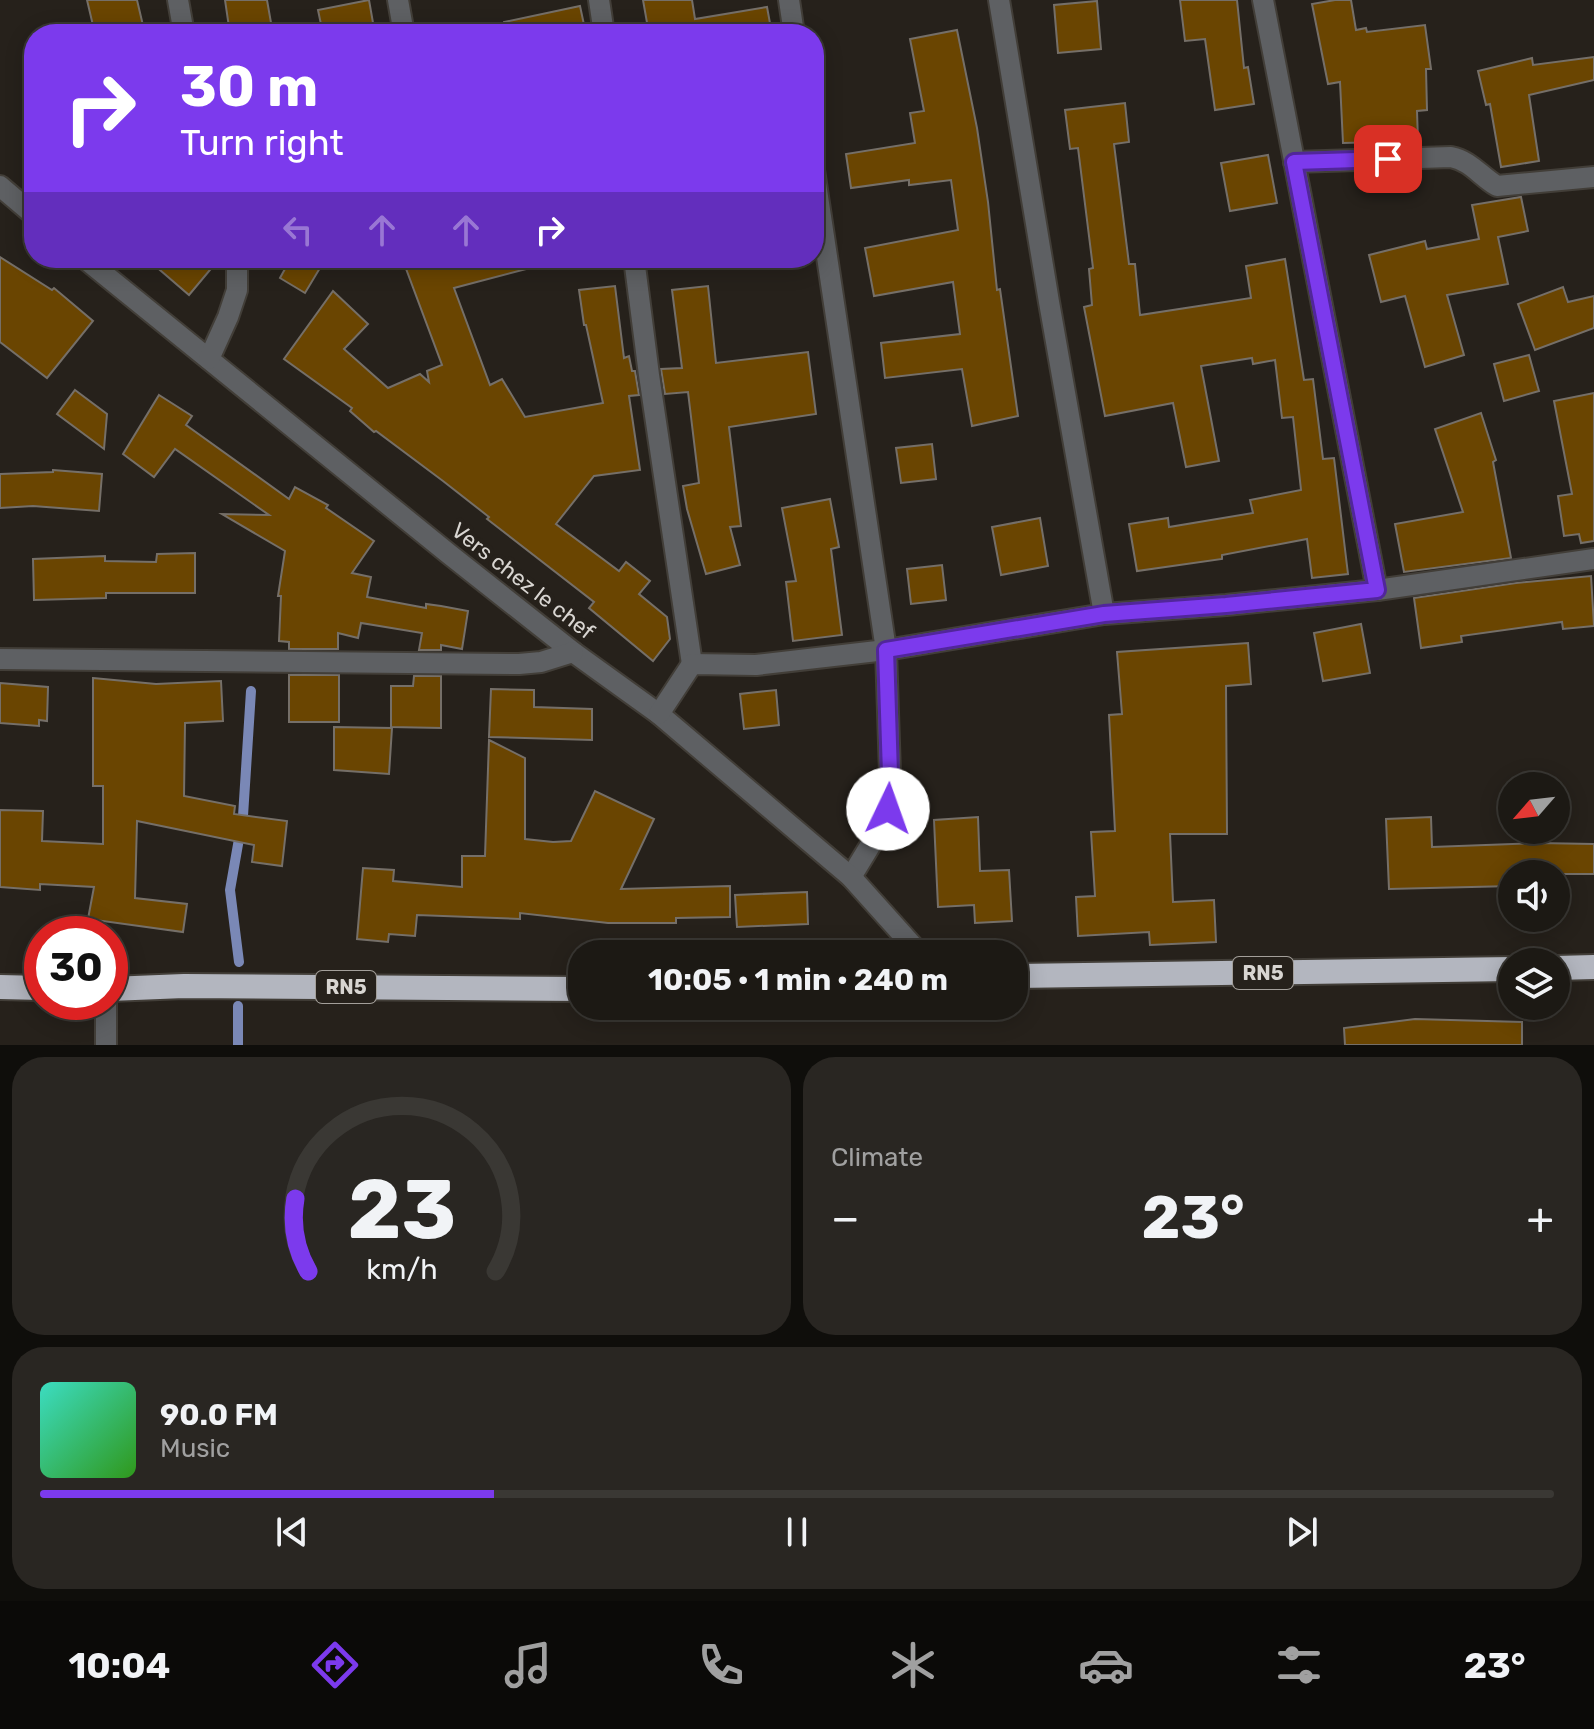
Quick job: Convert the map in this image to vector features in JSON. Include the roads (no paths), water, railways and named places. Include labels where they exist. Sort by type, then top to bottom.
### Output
[{"type":"highway","points":[[1570,968],[1594,967]]},
{"type":"highway","name":"RN5","points":[[1028,976],[1498,969]]},
{"type":"highway","points":[[0,987],[24,988]]},
{"type":"highway","name":"RN5","points":[[128,988],[568,989]]},
{"type":"street","points":[[178,0],[182,24]]},
{"type":"street","points":[[398,0],[402,24]]},
{"type":"street","points":[[599,0],[603,24]]},
{"type":"street","points":[[789,0],[793,24]]},
{"type":"street","points":[[999,0],[1104,614]]},
{"type":"street","points":[[1263,0],[1377,590]]},
{"type":"street","points":[[1294,162],[1451,157],[1463,160],[1497,186],[1594,177]]},
{"type":"street","points":[[0,186],[24,206]]},
{"type":"street","points":[[824,237],[886,650],[890,774],[888,809],[879,831],[851,877]]},
{"type":"street","name":"Vers chez le chef","points":[[96,268],[449,554],[573,652],[659,714],[851,877],[907,940]]},
{"type":"street","points":[[209,359],[237,290],[237,268]]},
{"type":"street","points":[[635,268],[692,664],[659,714]]},
{"type":"street","points":[[692,664],[756,665],[886,650],[1104,614],[1377,590],[1594,559]]},
{"type":"street","points":[[0,659],[519,664],[541,662],[573,652]]},
{"type":"street","points":[[106,1020],[106,1045]]},
{"type":"waterway","points":[[239,962],[230,890],[243,816],[251,691]]},
{"type":"waterway","points":[[238,1006],[238,1045]]}]
